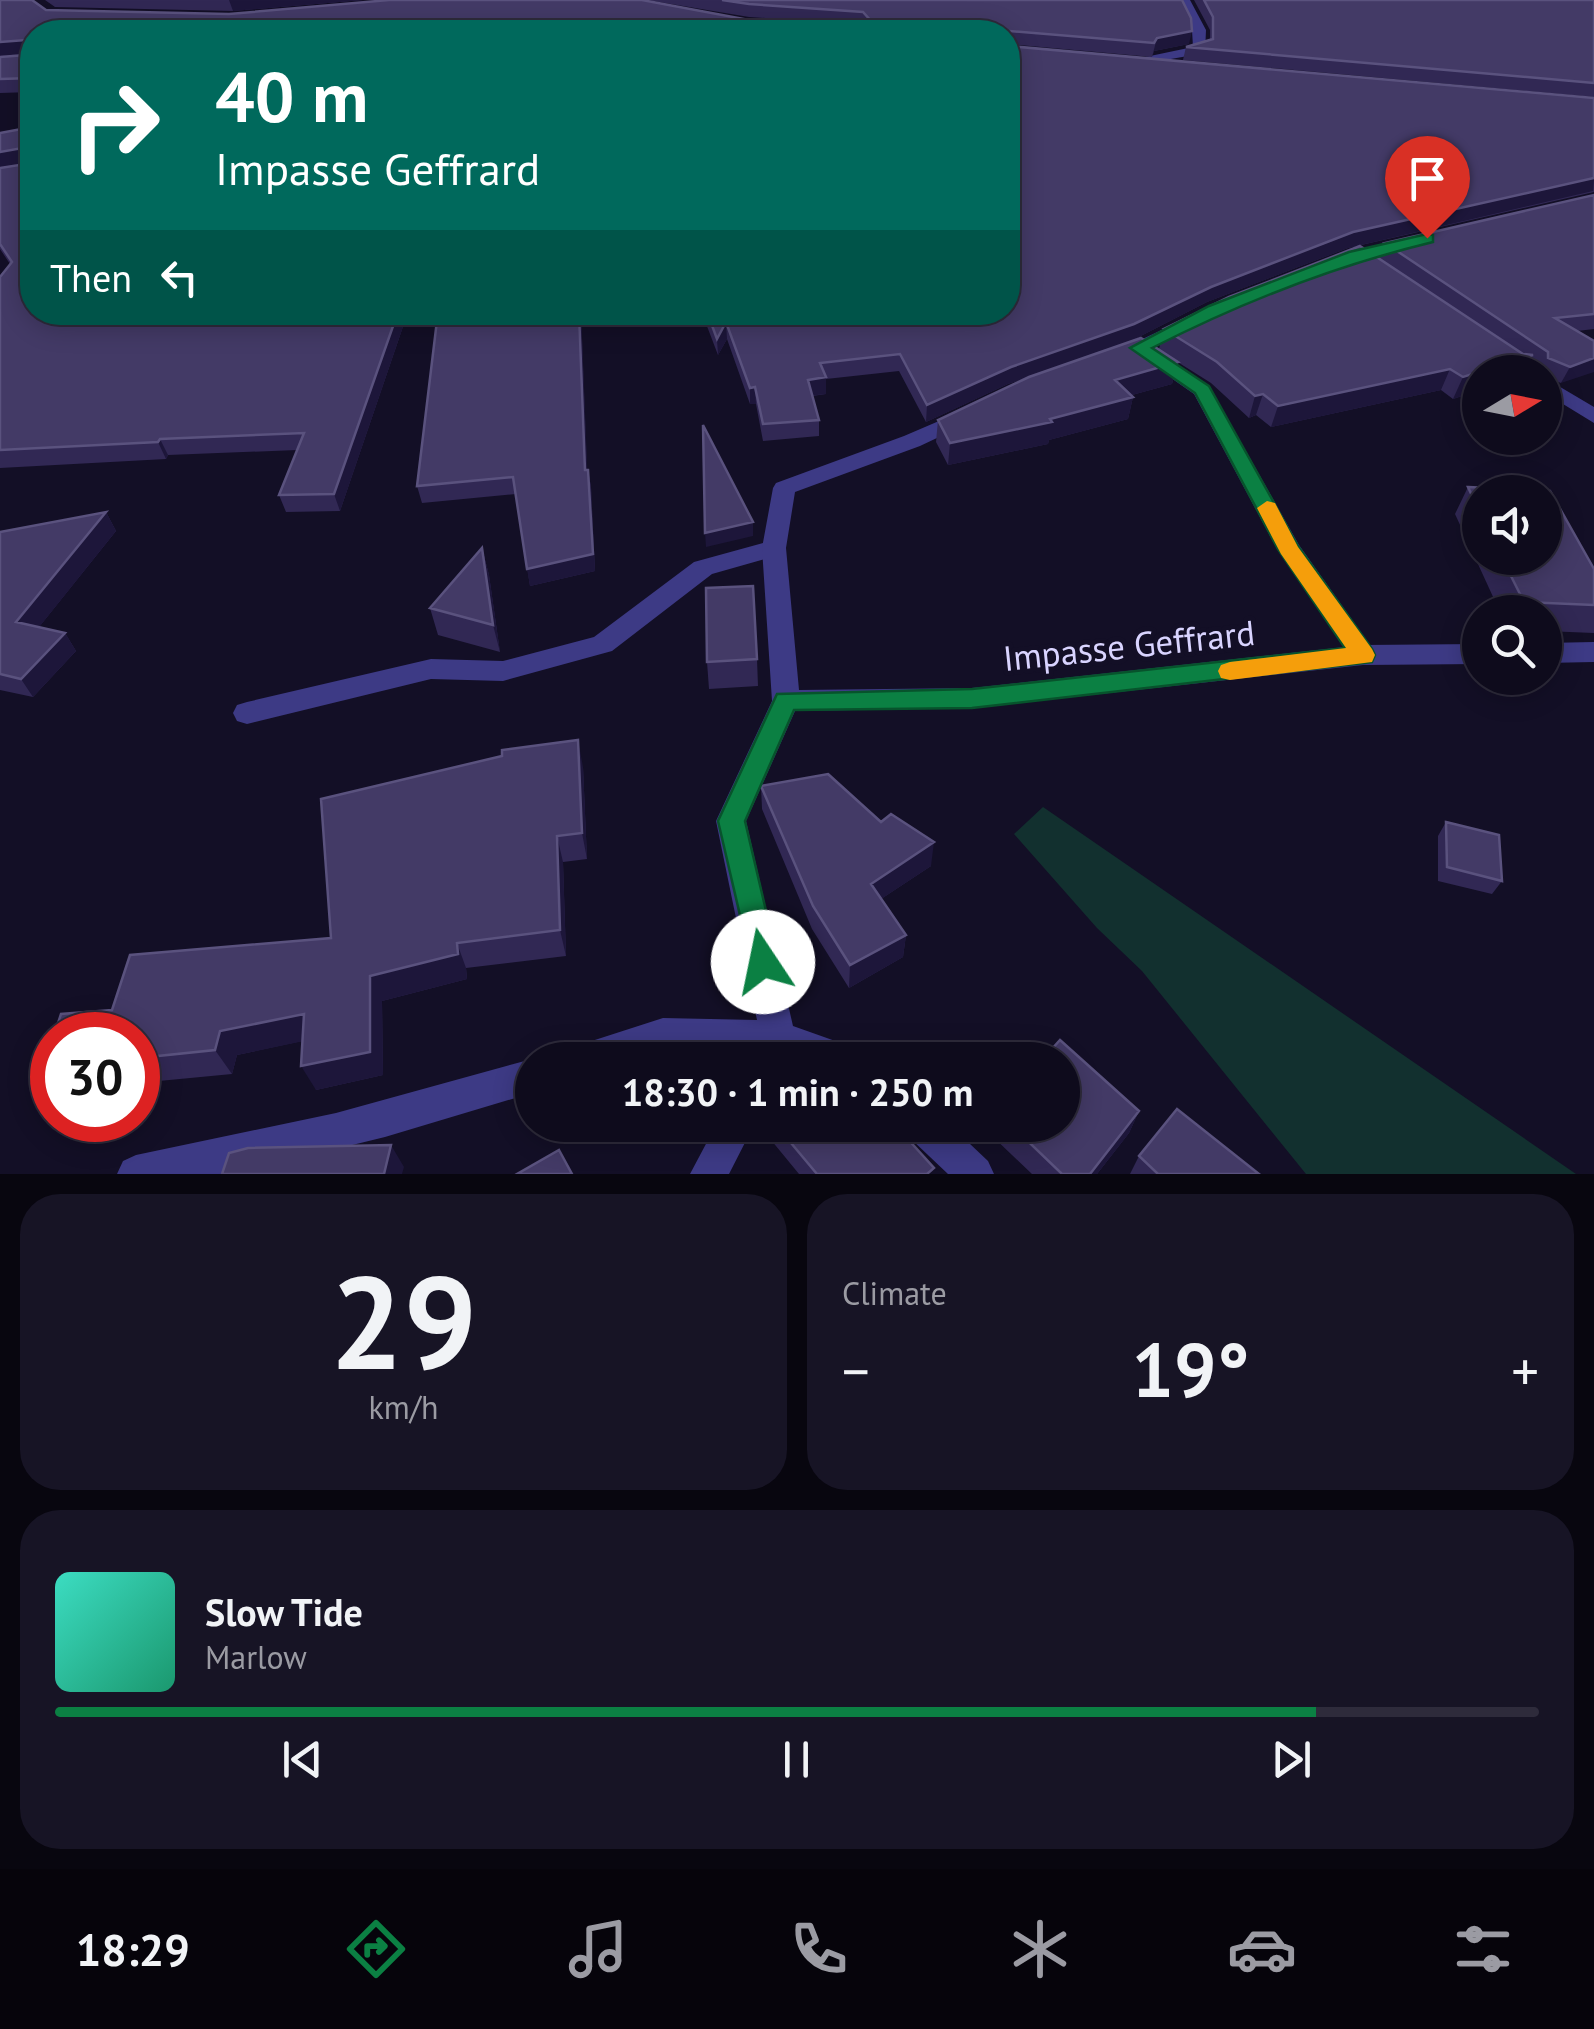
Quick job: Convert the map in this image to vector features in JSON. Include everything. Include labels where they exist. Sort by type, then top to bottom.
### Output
[{"type":"street","points":[[1136,63],[1200,50],[1200,30],[1184,0]]},
{"type":"street","points":[[1118,61],[1192,69]]},
{"type":"street","points":[[1320,269],[1354,256],[1445,234]]},
{"type":"street","points":[[1354,256],[1386,277]]},
{"type":"street","points":[[1104,360],[1139,348],[1215,310]]},
{"type":"street","points":[[1139,348],[1202,390],[1289,549],[1363,655]]},
{"type":"street","points":[[1562,395],[1594,417]]},
{"type":"street","points":[[771,1042],[731,821],[786,701],[774,548],[784,488],[912,441],[982,408]]},
{"type":"street","points":[[246,713],[431,669],[502,671],[602,644],[703,568],[774,548]]},
{"type":"street","points":[[1562,653],[1593,653]]},
{"type":"street","name":"Impasse Geffrard","points":[[786,701],[972,698],[1363,655],[1462,654]]},
{"type":"street","points":[[638,1042],[663,1034],[721,1042]]},
{"type":"street","points":[[136,1174],[204,1162],[436,1106],[515,1081]]},
{"type":"street","points":[[709,1174],[727,1142]]},
{"type":"street","points":[[941,1142],[975,1174]]},
{"type":"green space","points":[[1043,807],[1576,1174],[1306,1174],[1142,971],[1097,928],[1014,834]]},
{"type":"building","points":[[0,0],[32,0],[46,10],[229,14],[389,0],[642,0],[749,20],[20,20],[20,40],[0,42]]},
{"type":"building","points":[[722,0],[1182,0],[1191,18],[1192,31],[1157,38],[1154,43],[1020,32],[1020,20],[870,20],[863,12]]},
{"type":"building","points":[[1204,0],[1594,0],[1594,83],[1186,47],[1213,39],[1213,17]]},
{"type":"building","points":[[1020,47],[1594,98],[1594,178],[1353,232],[1211,287],[1134,324],[1011,367],[927,405],[900,354],[820,363],[826,377],[808,380],[819,420],[763,424],[755,387],[750,388],[727,325],[1020,325]]},
{"type":"building","points":[[20,55],[20,78],[0,79],[0,57]]},
{"type":"building","points":[[20,129],[20,148],[0,152],[0,133]]},
{"type":"building","points":[[20,165],[20,325],[393,325],[334,494],[279,495],[304,433],[0,450],[0,277],[12,262],[0,244],[0,168]]},
{"type":"building","points":[[1594,195],[1594,314],[1555,318],[1594,341],[1594,358],[1570,367],[1562,364],[1562,355],[1548,355],[1385,243]]},
{"type":"building","points":[[1360,246],[1523,354],[1533,355],[1462,355],[1462,376],[1450,369],[1278,406],[1263,394],[1255,396],[1217,362],[1164,329],[1229,297]]},
{"type":"building","points":[[436,325],[579,325],[585,470],[593,554],[527,569],[513,477],[417,486]]},
{"type":"building","points":[[712,325],[724,325],[717,339]]},
{"type":"building","points":[[1141,338],[1178,362],[1115,380],[1133,397],[1050,419],[1052,422],[950,443],[938,420],[1029,377]]},
{"type":"building","points":[[703,425],[753,522],[705,533]]},
{"type":"building","points":[[106,512],[16,622],[65,633],[21,679],[0,674],[0,532]]},
{"type":"building","points":[[1562,512],[1594,569],[1594,605],[1562,604],[1562,595],[1520,595],[1510,575],[1562,575]]},
{"type":"building","points":[[482,548],[493,625],[430,608]]},
{"type":"building","points":[[753,586],[757,659],[707,662],[706,588]]},
{"type":"building","points":[[578,740],[582,833],[557,836],[560,930],[457,943],[458,954],[370,976],[370,1052],[301,1066],[304,1014],[220,1031],[215,1050],[160,1056],[160,1012],[86,1012],[112,1010],[130,955],[331,938],[321,799],[502,756],[502,750]]},
{"type":"building","points":[[828,774],[881,822],[891,814],[934,842],[871,884],[906,935],[850,965],[813,906],[761,786]]},
{"type":"building","points":[[1446,822],[1499,835],[1502,881],[1447,867]]},
{"type":"building","points":[[1080,1058],[1139,1111],[1090,1174],[1062,1174],[1029,1142],[1080,1142]]},
{"type":"building","points":[[1177,1109],[1259,1174],[1158,1174],[1139,1156]]},
{"type":"building","points":[[790,1142],[910,1142],[934,1168],[927,1174],[817,1174]]},
{"type":"building","points":[[391,1145],[384,1174],[222,1174],[229,1153],[248,1148]]},
{"type":"building","points":[[559,1150],[572,1174],[517,1174]]},
{"type":"slow traffic","points":[[1230,671],[1363,655],[1289,549],[1267,508]]},
{"type":"route","points":[[763,962],[731,821],[786,701],[972,698],[1363,655],[1289,549],[1202,390],[1139,348],[1215,310],[1354,256],[1427,238]]}]
